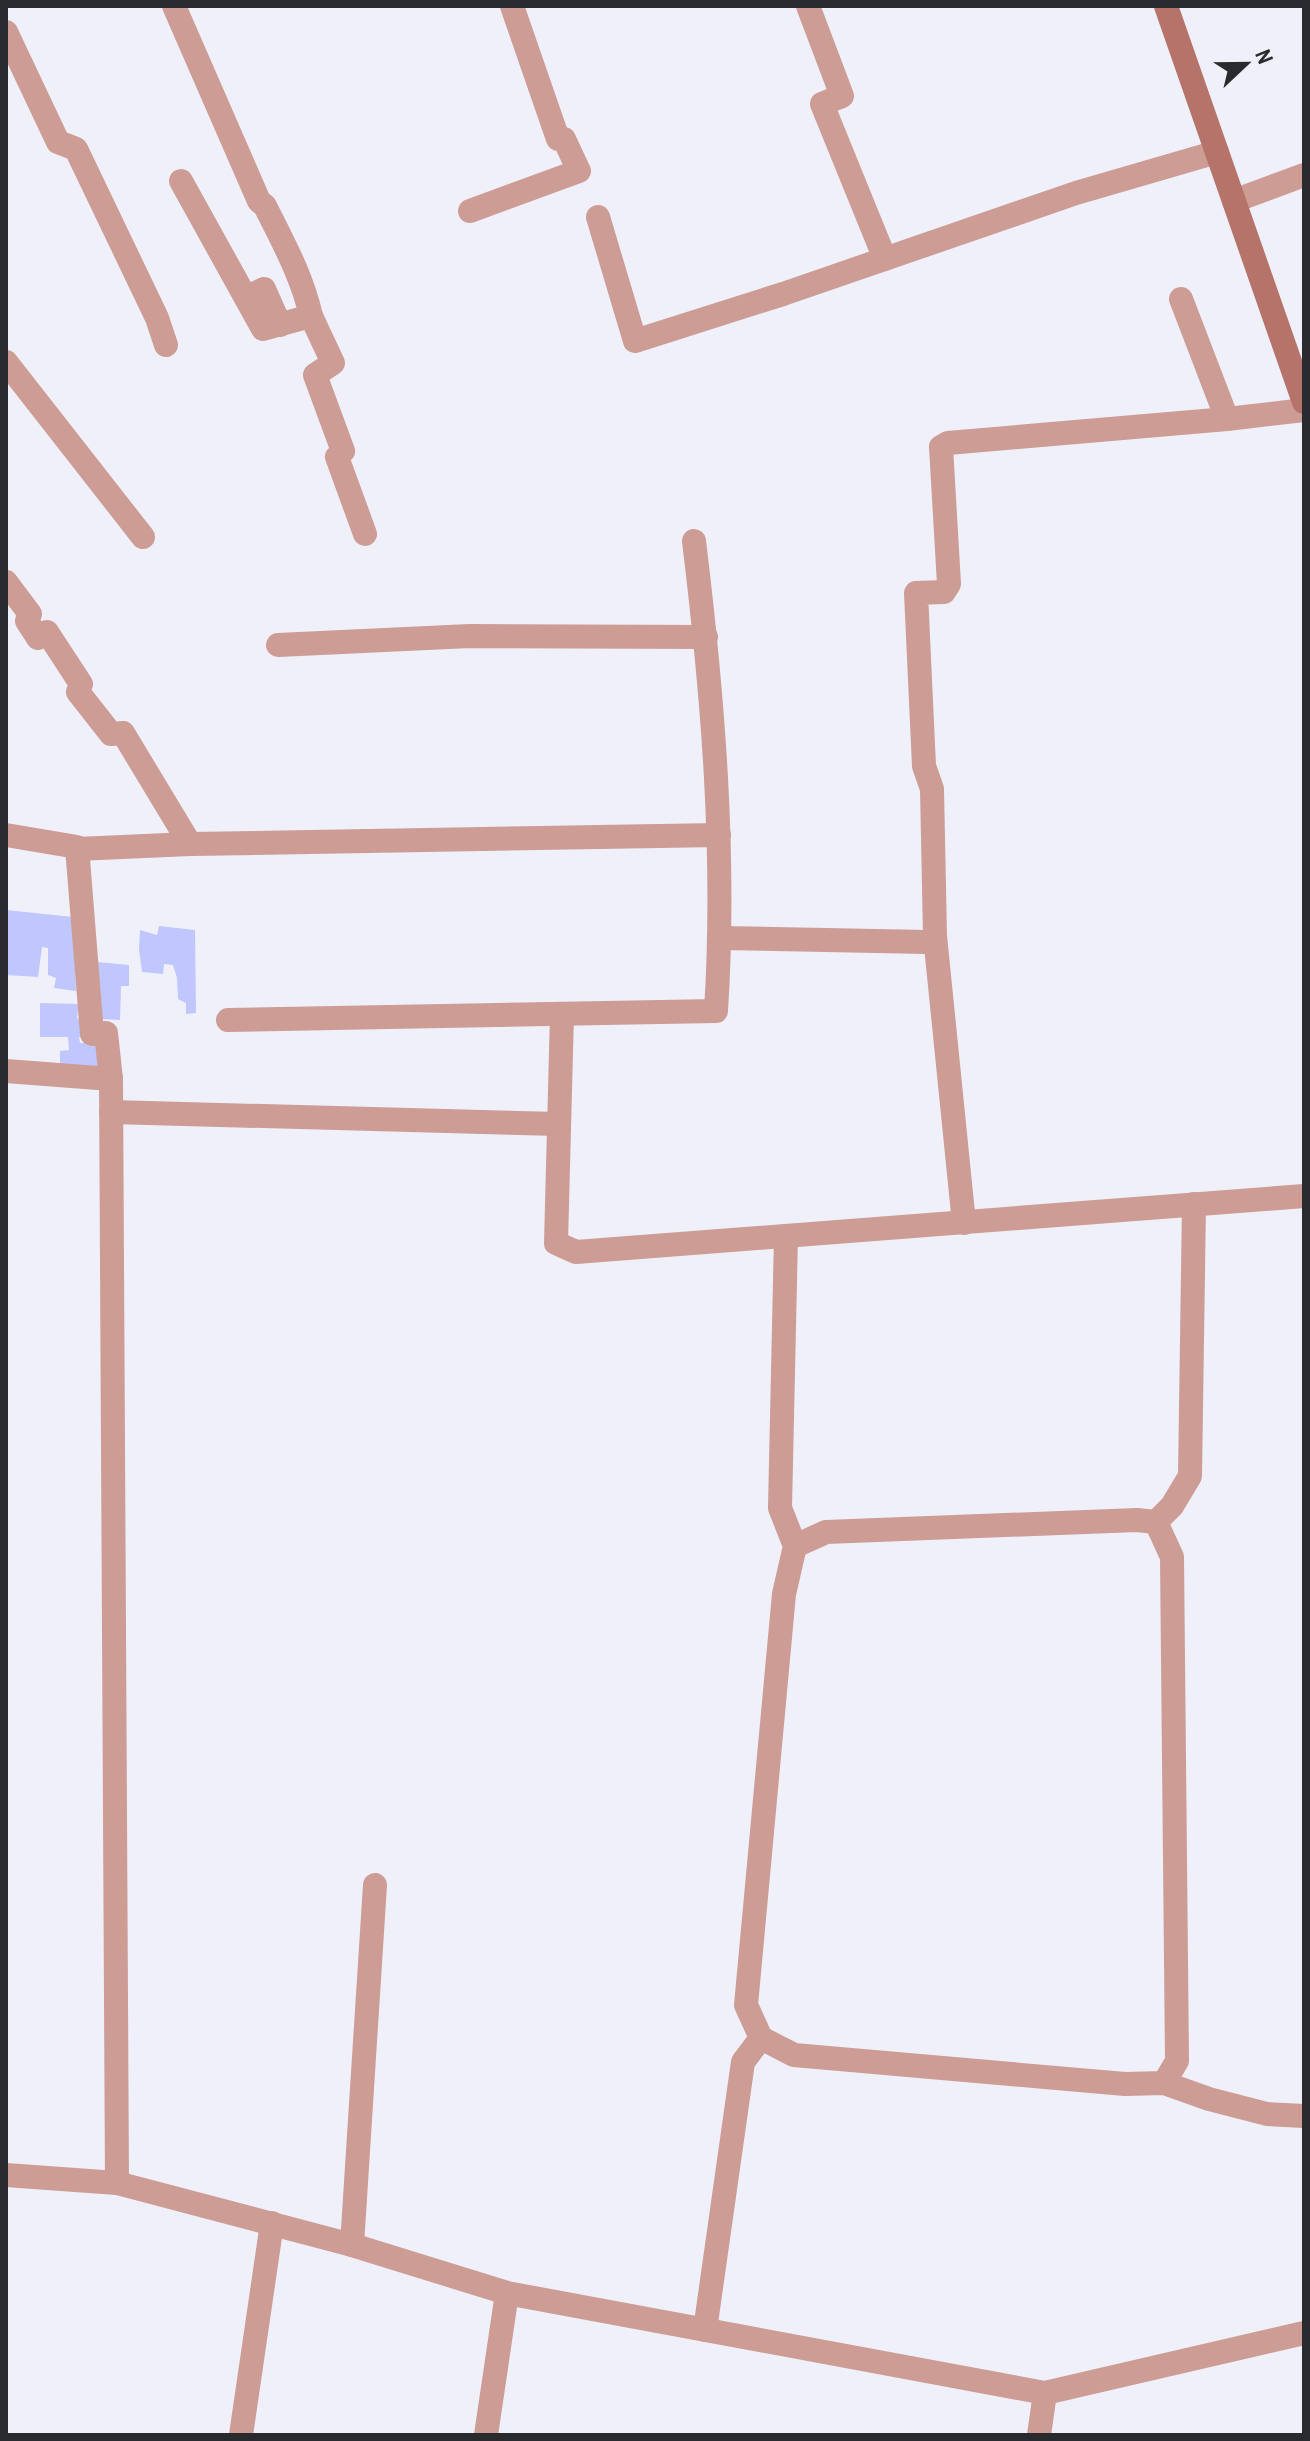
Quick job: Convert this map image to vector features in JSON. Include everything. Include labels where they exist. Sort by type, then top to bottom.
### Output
[{"type":"main road","points":[[1166,6],[1304,402]]},
{"type":"street","points":[[174,6],[259,201],[265,206],[295,267],[311,316],[333,363],[315,375],[343,451],[337,457],[365,534]]},
{"type":"street","points":[[470,211],[579,171],[564,139],[558,139],[512,6]]},
{"type":"street","points":[[808,6],[842,96],[822,104],[885,259]]},
{"type":"street","points":[[6,32],[58,142],[76,149],[157,318],[166,345]]},
{"type":"street","points":[[598,217],[635,341],[1076,193],[1217,152]]},
{"type":"street","points":[[1234,201],[1304,175]]},
{"type":"street","points":[[181,181],[263,329],[311,316]]},
{"type":"street","points":[[1181,299],[1227,419]]},
{"type":"street","points":[[6,362],[143,537]]},
{"type":"street","points":[[964,1223],[935,936],[932,789],[924,766],[916,593],[944,592],[949,584],[941,447],[948,443],[1304,410]]},
{"type":"street","points":[[228,1020],[716,1011],[721,938],[719,835],[706,637],[694,541]]},
{"type":"street","points":[[6,582],[30,614],[27,621],[38,638],[47,632],[81,684],[78,692],[111,734],[123,733],[190,844]]},
{"type":"street","points":[[278,645],[470,636],[706,637]]},
{"type":"street","points":[[6,835],[77,849],[190,844],[719,835]]},
{"type":"street","points":[[77,849],[92,1034],[106,1033],[111,1079],[117,2183]]},
{"type":"street","points":[[721,938],[927,942],[935,936]]},
{"type":"street","points":[[562,1014],[556,1243],[576,1252],[1304,1196]]},
{"type":"street","points":[[6,1071],[111,1079]]},
{"type":"street","points":[[111,1112],[559,1124]]},
{"type":"street","points":[[1156,1522],[1172,1506],[1190,1476],[1194,1204]]},
{"type":"street","points":[[786,1236],[780,1508],[795,1546],[784,1594],[746,2005],[761,2038],[794,2055],[1125,2084],[1164,2083],[1267,2114],[1304,2116]]},
{"type":"street","points":[[795,1546],[826,1532],[1137,1520],[1156,1522]]},
{"type":"street","points":[[1156,1522],[1172,1557],[1177,2061],[1164,2083]]},
{"type":"street","points":[[352,2245],[375,1885]]},
{"type":"street","points":[[705,2330],[743,2062],[761,2038]]},
{"type":"street","points":[[6,2175],[117,2183],[352,2245],[507,2293],[1045,2393],[1304,2333]]},
{"type":"street","points":[[241,2435],[272,2223]]},
{"type":"street","points":[[486,2435],[507,2293]]},
{"type":"street","points":[[1039,2435],[1045,2393]]},
{"type":"building","points":[[6,910],[73,917],[76,991],[54,988],[56,978],[48,975],[48,948],[42,947],[38,977],[6,975]]},
{"type":"building","points":[[159,926],[195,930],[196,1013],[186,1014],[186,1003],[178,999],[173,965],[164,964],[163,974],[142,972],[140,930],[157,935]]},
{"type":"building","points":[[97,962],[129,965],[129,986],[121,986],[120,1020],[102,1019]]},
{"type":"building","points":[[40,1003],[79,1004],[77,1018],[83,1021],[80,1043],[99,1043],[101,1069],[60,1067],[60,1051],[69,1050],[68,1037],[40,1037]]}]
